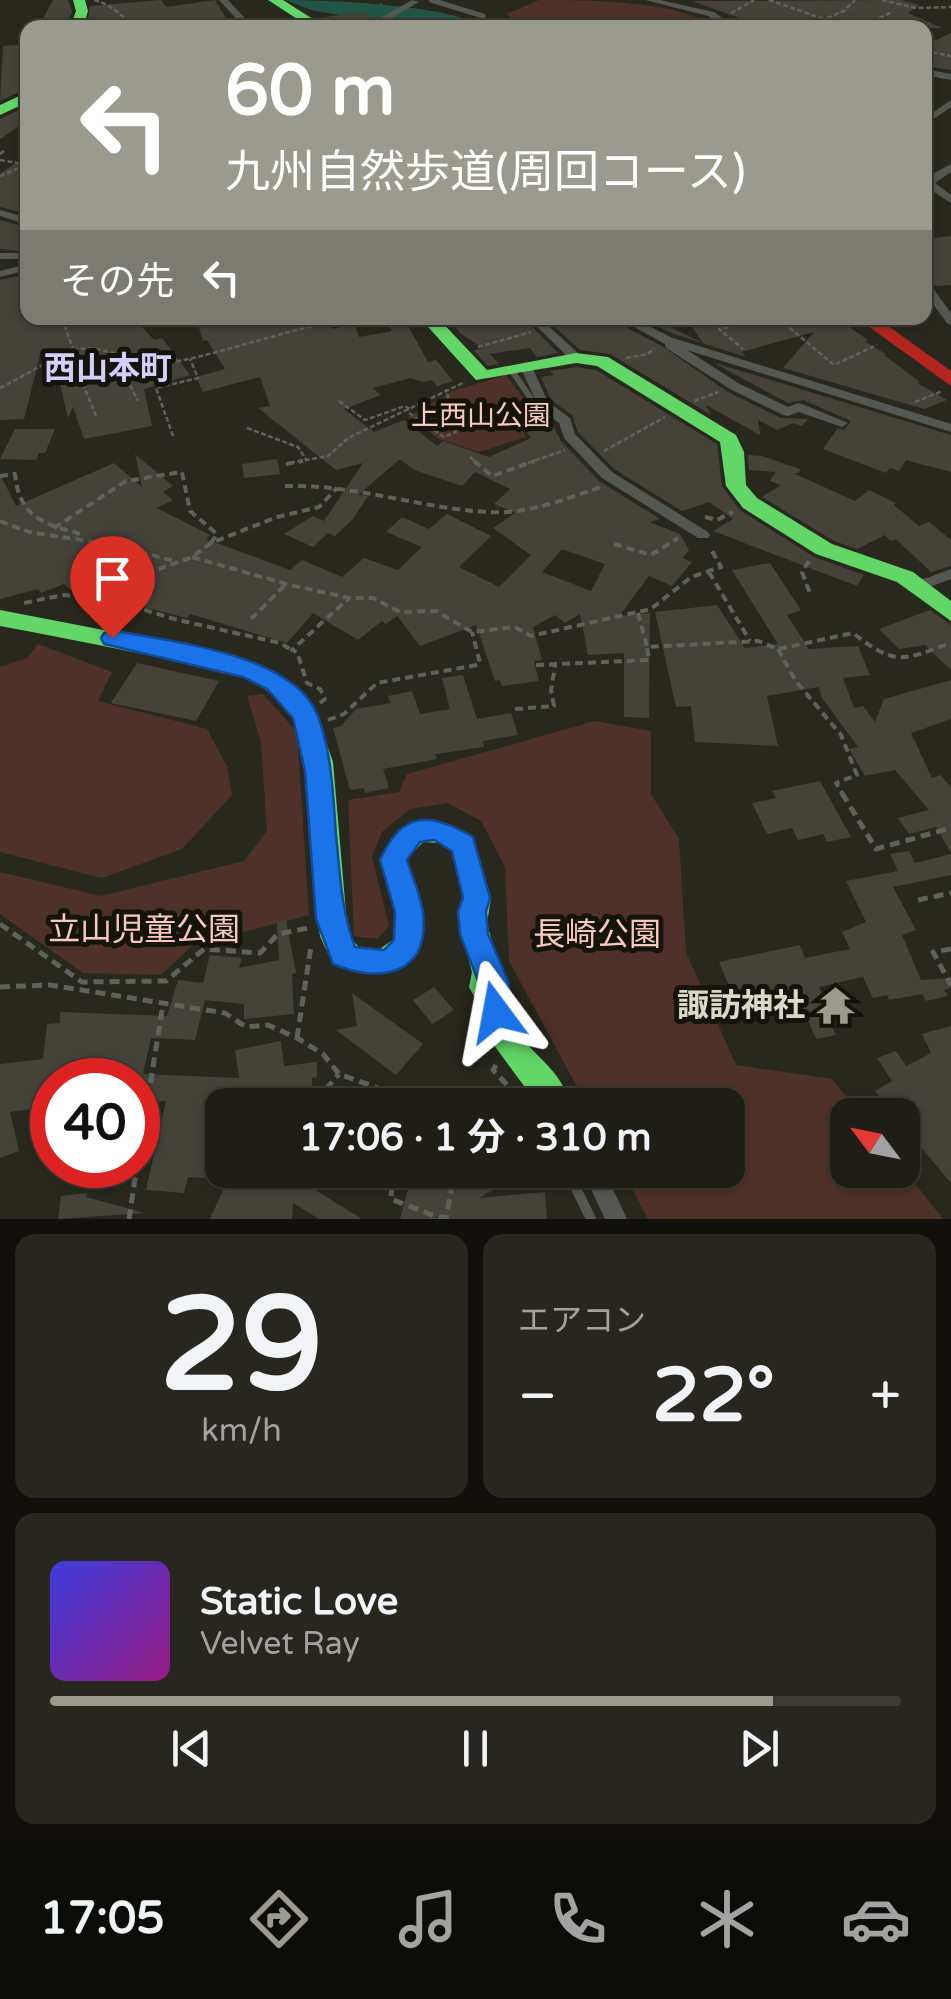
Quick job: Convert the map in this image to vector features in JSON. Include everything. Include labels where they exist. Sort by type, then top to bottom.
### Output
[{"type":"street","points":[[223,0],[242,20]]},
{"type":"street","points":[[262,0],[293,20]]},
{"type":"street","points":[[274,0],[308,20]]},
{"type":"street","points":[[649,0],[711,14],[719,20]]},
{"type":"street","points":[[383,20],[417,1]]},
{"type":"street","points":[[932,295],[951,321]]},
{"type":"street","points":[[436,325],[483,376],[576,358],[602,361],[728,439],[739,494],[750,502],[824,549],[918,586],[951,613]]},
{"type":"street","points":[[541,325],[576,358]]},
{"type":"street","points":[[638,325],[669,341],[951,428]]},
{"type":"street","points":[[887,328],[951,366]]},
{"type":"street","points":[[887,328],[951,380]]},
{"type":"street","points":[[669,341],[670,346],[756,399],[788,412],[798,407],[842,423]]},
{"type":"street","points":[[519,369],[544,404],[565,420],[569,435],[615,480],[696,532]]},
{"type":"street","points":[[918,586],[951,574]]},
{"type":"street","points":[[7,612],[228,662],[276,683],[308,721],[334,937],[344,955],[360,962],[384,962],[408,944],[409,912],[394,853],[414,832],[438,830],[464,844],[476,898],[473,923],[486,972],[483,987],[545,1088]]},
{"type":"street","points":[[594,1188],[618,1216]]},
{"type":"lane","points":[[431,0],[483,16]]},
{"type":"lane","points":[[519,369],[541,413]]},
{"type":"lane","points":[[585,1188],[591,1219]]},
{"type":"path","points":[[94,0],[115,6],[127,20]]},
{"type":"path","points":[[741,8],[754,0]]},
{"type":"path","points":[[769,0],[831,20]]},
{"type":"path","points":[[826,18],[844,11],[854,0]]},
{"type":"path","points":[[882,0],[916,8],[951,7]]},
{"type":"path","points":[[876,20],[890,13]]},
{"type":"path","points":[[64,325],[73,349],[88,372]]},
{"type":"path","points":[[0,388],[73,349],[126,352],[148,364],[190,359],[309,325]]},
{"type":"path","points":[[462,352],[556,325]]},
{"type":"path","points":[[737,325],[719,328],[758,362],[756,368]]},
{"type":"path","points":[[787,325],[834,364],[887,328]]},
{"type":"path","points":[[602,361],[648,354],[669,341]]},
{"type":"path","points":[[120,365],[126,352]]},
{"type":"path","points":[[173,436],[156,388],[198,378],[190,359]]},
{"type":"path","points":[[96,416],[81,379],[88,372],[120,365]]},
{"type":"path","points":[[120,365],[138,401]]},
{"type":"path","points":[[286,464],[328,456],[348,438],[409,411],[446,389],[483,376]]},
{"type":"path","points":[[900,415],[913,402],[951,388]]},
{"type":"path","points":[[339,401],[365,420],[405,406],[444,437],[456,432],[446,389]]},
{"type":"path","points":[[592,457],[662,419]]},
{"type":"path","points":[[247,428],[266,432],[283,445],[298,447],[308,462]]},
{"type":"path","points":[[470,457],[492,476],[528,466],[578,444]]},
{"type":"path","points":[[54,528],[126,482],[182,472],[190,510],[218,534],[192,558]]},
{"type":"path","points":[[0,476],[16,474],[16,496],[21,506],[42,524],[78,534],[80,541]]},
{"type":"path","points":[[285,486],[337,488],[490,513],[552,504],[615,480]]},
{"type":"path","points":[[210,542],[278,517],[309,512],[337,488]]},
{"type":"path","points":[[668,515],[678,510],[718,520],[750,502]]},
{"type":"path","points":[[0,521],[30,532],[175,561]]},
{"type":"path","points":[[108,598],[175,561],[192,558],[348,598],[372,598],[400,612],[436,611],[472,632],[515,627],[531,636],[651,610],[691,577],[721,567],[696,532],[651,555],[614,544]]},
{"type":"path","points":[[811,596],[802,572],[805,564],[824,549]]},
{"type":"path","points":[[709,571],[750,641]]},
{"type":"path","points":[[251,619],[286,584]]},
{"type":"path","points":[[7,612],[63,595],[108,598],[148,612],[280,643],[297,652],[307,683],[320,690],[325,699],[308,721]]},
{"type":"path","points":[[292,650],[348,598]]},
{"type":"path","points":[[536,665],[604,659],[650,660],[638,612]]},
{"type":"path","points":[[308,721],[344,714],[376,683],[477,665],[480,663],[472,632]]},
{"type":"path","points":[[648,647],[702,647],[750,641],[778,649],[853,633],[874,651],[894,658],[914,656],[951,642]]},
{"type":"path","points":[[778,649],[795,680],[841,735],[857,775],[836,782],[876,849],[951,828]]},
{"type":"path","points":[[516,709],[554,706],[551,690],[555,664]]},
{"type":"path","points":[[918,900],[951,893]]},
{"type":"path","points":[[0,924],[82,982],[166,980],[204,949],[260,953],[278,934],[308,928],[312,946],[297,1038]]},
{"type":"path","points":[[312,946],[334,937]]},
{"type":"path","points":[[951,949],[933,952],[951,985]]},
{"type":"path","points":[[0,987],[50,985],[225,1013],[246,1027],[268,1025],[297,1038],[323,1054],[339,1074],[378,1088]]},
{"type":"path","points":[[154,1058],[163,1003]]},
{"type":"path","points":[[326,1088],[339,1074]]},
{"type":"path","points":[[128,1219],[133,1188]]},
{"type":"path","points":[[392,1188],[391,1198],[437,1218],[446,1218],[452,1188]]},
{"type":"green space","points":[[539,0],[604,1],[679,11],[701,20],[513,20],[507,14]]},
{"type":"green space","name":"上西山公園","points":[[506,375],[532,410],[517,415],[526,437],[479,452],[439,439],[408,417],[453,391]]},
{"type":"green space","points":[[38,644],[112,672],[98,701],[207,729],[227,766],[232,795],[182,849],[102,878],[0,852],[0,667],[27,658]]},
{"type":"green space","name":"立山児童公園","points":[[263,694],[297,732],[309,915],[193,945],[161,975],[83,973],[0,914],[0,872],[101,896],[244,861],[267,831],[261,742],[247,696]]},
{"type":"green space","name":"長崎公園","points":[[595,721],[651,731],[651,794],[679,839],[686,952],[736,1065],[832,1079],[847,1098],[830,1098],[830,1188],[919,1188],[943,1219],[648,1219],[632,1188],[745,1188],[745,1088],[578,1088],[509,961],[505,867],[481,821],[448,803],[410,809],[382,832],[372,856],[389,926],[377,939],[354,936],[348,800],[399,792],[407,774]]},
{"type":"building","points":[[53,0],[68,0],[72,11],[69,20],[42,20]]},
{"type":"building","points":[[161,0],[166,7],[215,0],[227,20],[88,20],[90,6]]},
{"type":"building","points":[[901,0],[920,5],[908,13],[924,20],[745,20],[692,1]]},
{"type":"building","points":[[361,12],[374,17],[370,20],[318,18]]},
{"type":"building","points":[[951,33],[951,70],[932,67],[932,42]]},
{"type":"building","points":[[20,45],[20,92],[0,101],[3,46]]},
{"type":"building","points":[[20,110],[20,125],[0,139],[0,119]]},
{"type":"building","points":[[20,160],[20,212],[0,207],[0,174]]},
{"type":"building","points":[[0,220],[20,226],[20,251],[0,249]]},
{"type":"building","points":[[951,236],[951,285],[932,283],[932,238]]},
{"type":"building","points":[[20,276],[20,325],[140,325],[154,340],[162,338],[190,375],[144,389],[152,426],[84,439],[73,407],[68,418],[60,384],[41,351],[24,419],[0,420],[0,280]]},
{"type":"building","points":[[198,325],[331,325],[332,329],[355,325],[359,337],[408,325],[428,362],[436,360],[453,381],[437,386],[432,380],[410,378],[373,388],[381,395],[344,409],[374,432],[404,420],[437,446],[443,441],[489,457],[531,438],[523,426],[550,420],[561,441],[599,481],[660,519],[649,522],[680,534],[689,550],[683,558],[692,562],[672,586],[649,576],[619,616],[650,613],[649,718],[624,717],[624,653],[588,655],[580,614],[565,623],[555,615],[533,627],[542,660],[534,661],[539,681],[502,686],[500,680],[495,681],[476,625],[420,646],[397,616],[386,624],[382,621],[358,640],[313,613],[287,643],[190,614],[187,618],[140,606],[102,586],[88,594],[81,587],[73,592],[64,584],[41,593],[38,589],[0,599],[0,474],[16,506],[114,463],[142,487],[135,454],[173,486],[163,492],[173,500],[157,508],[210,535],[206,539],[290,570],[302,560],[342,577],[364,558],[398,570],[422,547],[386,532],[402,517],[429,529],[447,514],[491,536],[459,567],[499,587],[531,555],[493,528],[515,513],[494,504],[510,489],[475,472],[462,486],[414,470],[400,459],[358,495],[368,496],[353,519],[335,536],[328,533],[313,547],[284,534],[313,516],[324,521],[363,463],[336,470],[258,408],[270,406],[260,377],[203,392],[196,377],[225,369],[207,340],[203,341]],"holes":[[[562,549],[605,564],[591,591],[542,572]]]},
{"type":"building","points":[[454,325],[531,325],[558,353],[537,357],[530,348],[490,354],[499,364],[488,366],[474,351],[482,348]]},
{"type":"building","points":[[553,325],[622,325],[662,346],[728,392],[781,418],[808,419],[802,426],[793,423],[777,430],[758,420],[760,435],[706,405],[711,415],[610,354],[580,350]]},
{"type":"building","points":[[655,325],[666,325],[703,343],[691,325],[846,325],[920,382],[917,383],[947,400],[924,409],[948,416],[783,368],[814,332],[741,352],[746,357],[674,334]]},
{"type":"building","points":[[712,362],[951,435],[951,472],[906,460],[899,471],[890,468],[886,473],[823,449],[837,429],[844,430],[851,421],[803,400],[788,403]]},
{"type":"building","points":[[576,367],[596,370],[717,444],[722,486],[740,510],[814,557],[864,575],[857,586],[713,531],[733,519],[709,502],[682,511],[614,469],[578,432],[572,415],[551,400],[541,377],[554,375],[550,371]]},
{"type":"building","points":[[15,429],[55,429],[45,453],[39,453],[36,460],[0,459]]},
{"type":"building","points":[[748,455],[800,469],[793,473],[855,501],[869,490],[896,503],[919,526],[929,522],[951,540],[951,566],[931,572],[896,539],[891,541],[885,535],[857,549],[834,541],[762,497],[781,485],[769,481],[776,472],[749,470]]},
{"type":"building","points":[[277,459],[280,474],[244,478],[242,464]]},
{"type":"building","points":[[770,563],[801,610],[787,615],[809,649],[858,646],[870,675],[843,678],[854,708],[863,706],[875,722],[884,699],[951,680],[951,719],[911,733],[932,778],[941,775],[951,788],[951,853],[936,827],[909,834],[898,818],[929,810],[895,770],[865,776],[849,749],[858,747],[822,698],[819,687],[767,696],[778,746],[695,742],[691,706],[676,707],[655,612],[717,605],[745,648],[778,644],[732,570]]},
{"type":"building","points":[[930,610],[951,625],[951,670],[925,645],[899,649],[879,629]]},
{"type":"building","points":[[137,663],[219,681],[196,721],[111,703]]},
{"type":"building","points":[[463,675],[477,719],[511,713],[518,735],[483,741],[484,747],[435,754],[437,759],[383,769],[389,788],[365,793],[364,788],[350,790],[333,728],[341,726],[356,709],[391,703],[388,696],[412,691],[420,714],[450,709],[442,678]]},
{"type":"building","points":[[820,781],[851,837],[827,842],[823,834],[798,840],[792,828],[767,834],[752,803],[776,798],[772,791]]},
{"type":"building","points":[[909,851],[915,863],[951,854],[951,875],[893,887],[916,930],[902,935],[921,980],[951,978],[951,988],[944,990],[948,996],[926,1001],[922,994],[889,1000],[887,995],[873,998],[863,977],[819,987],[824,997],[819,998],[836,1035],[816,1039],[807,1018],[781,1024],[775,1008],[741,1015],[719,962],[800,945],[805,958],[850,949],[842,932],[866,922],[846,881],[898,871],[890,854]]},
{"type":"building","points":[[286,920],[296,973],[292,974],[294,1014],[244,1019],[244,1004],[205,1000],[195,1040],[151,1038],[147,1058],[43,1058],[47,1024],[60,1023],[60,1012],[167,1016],[178,980],[203,983],[210,955],[242,958],[239,968],[279,960],[277,922]]},
{"type":"building","points":[[434,987],[454,1010],[432,1024],[413,1000]]},
{"type":"building","points":[[352,993],[423,1044],[396,1075],[336,1030],[357,1026]]},
{"type":"building","points":[[951,1026],[951,1183],[920,1146],[920,1098],[881,1098],[875,1091],[892,1081],[877,1058],[896,1051],[906,1066],[931,1053],[922,1034]]},
{"type":"building","points":[[281,1041],[284,1066],[317,1062],[312,1088],[205,1088],[205,1178],[188,1177],[184,1193],[146,1190],[160,1188],[160,1128],[166,1101],[160,1101],[160,1075],[239,1078],[235,1050]]},
{"type":"building","points":[[30,1061],[30,1109],[10,1112],[19,1151],[0,1158],[0,1064]]},
{"type":"building","points":[[224,1188],[312,1188],[362,1219],[319,1219],[293,1203],[292,1219],[210,1219]]},
{"type":"building","points":[[408,1188],[497,1188],[479,1198],[545,1192],[547,1219],[400,1219]]},
{"type":"building","points":[[87,1193],[86,1197],[145,1213],[58,1219],[61,1196]]},
{"type":"waterway","points":[[296,0],[339,10],[449,20]]},
{"type":"waterway","points":[[365,20],[382,11],[381,5]]},
{"type":"traffic: fast","points":[[79,0],[82,11],[79,20]]},
{"type":"traffic: fast","points":[[274,0],[308,20]]},
{"type":"traffic: fast","points":[[0,111],[20,100]]},
{"type":"traffic: fast","points":[[436,325],[483,376],[576,358],[602,361],[729,439],[734,452],[736,486],[750,503],[824,549],[905,577],[951,613]]},
{"type":"traffic: fast","points":[[0,618],[228,662],[289,695],[304,713],[321,762],[334,936],[347,956],[357,961],[378,962],[408,944],[409,912],[394,859],[406,839],[433,832],[464,844],[477,898],[473,923],[486,972],[483,987],[492,999],[498,1028],[545,1088]]},
{"type":"traffic: jam","points":[[876,325],[951,380]]},
{"type":"place","name":"諏訪神社","points":[[835,1006]]},
{"type":"district","name":"西山本町","points":[[108,369]]},
{"type":"route","points":[[112,638],[228,662],[252,671],[276,683],[305,714],[318,771],[330,919],[344,955],[360,962],[384,962],[394,959],[408,944],[409,912],[394,853],[408,834],[438,830],[464,844],[476,898],[472,912],[474,934],[486,972],[495,983],[492,999],[496,1012]]}]
